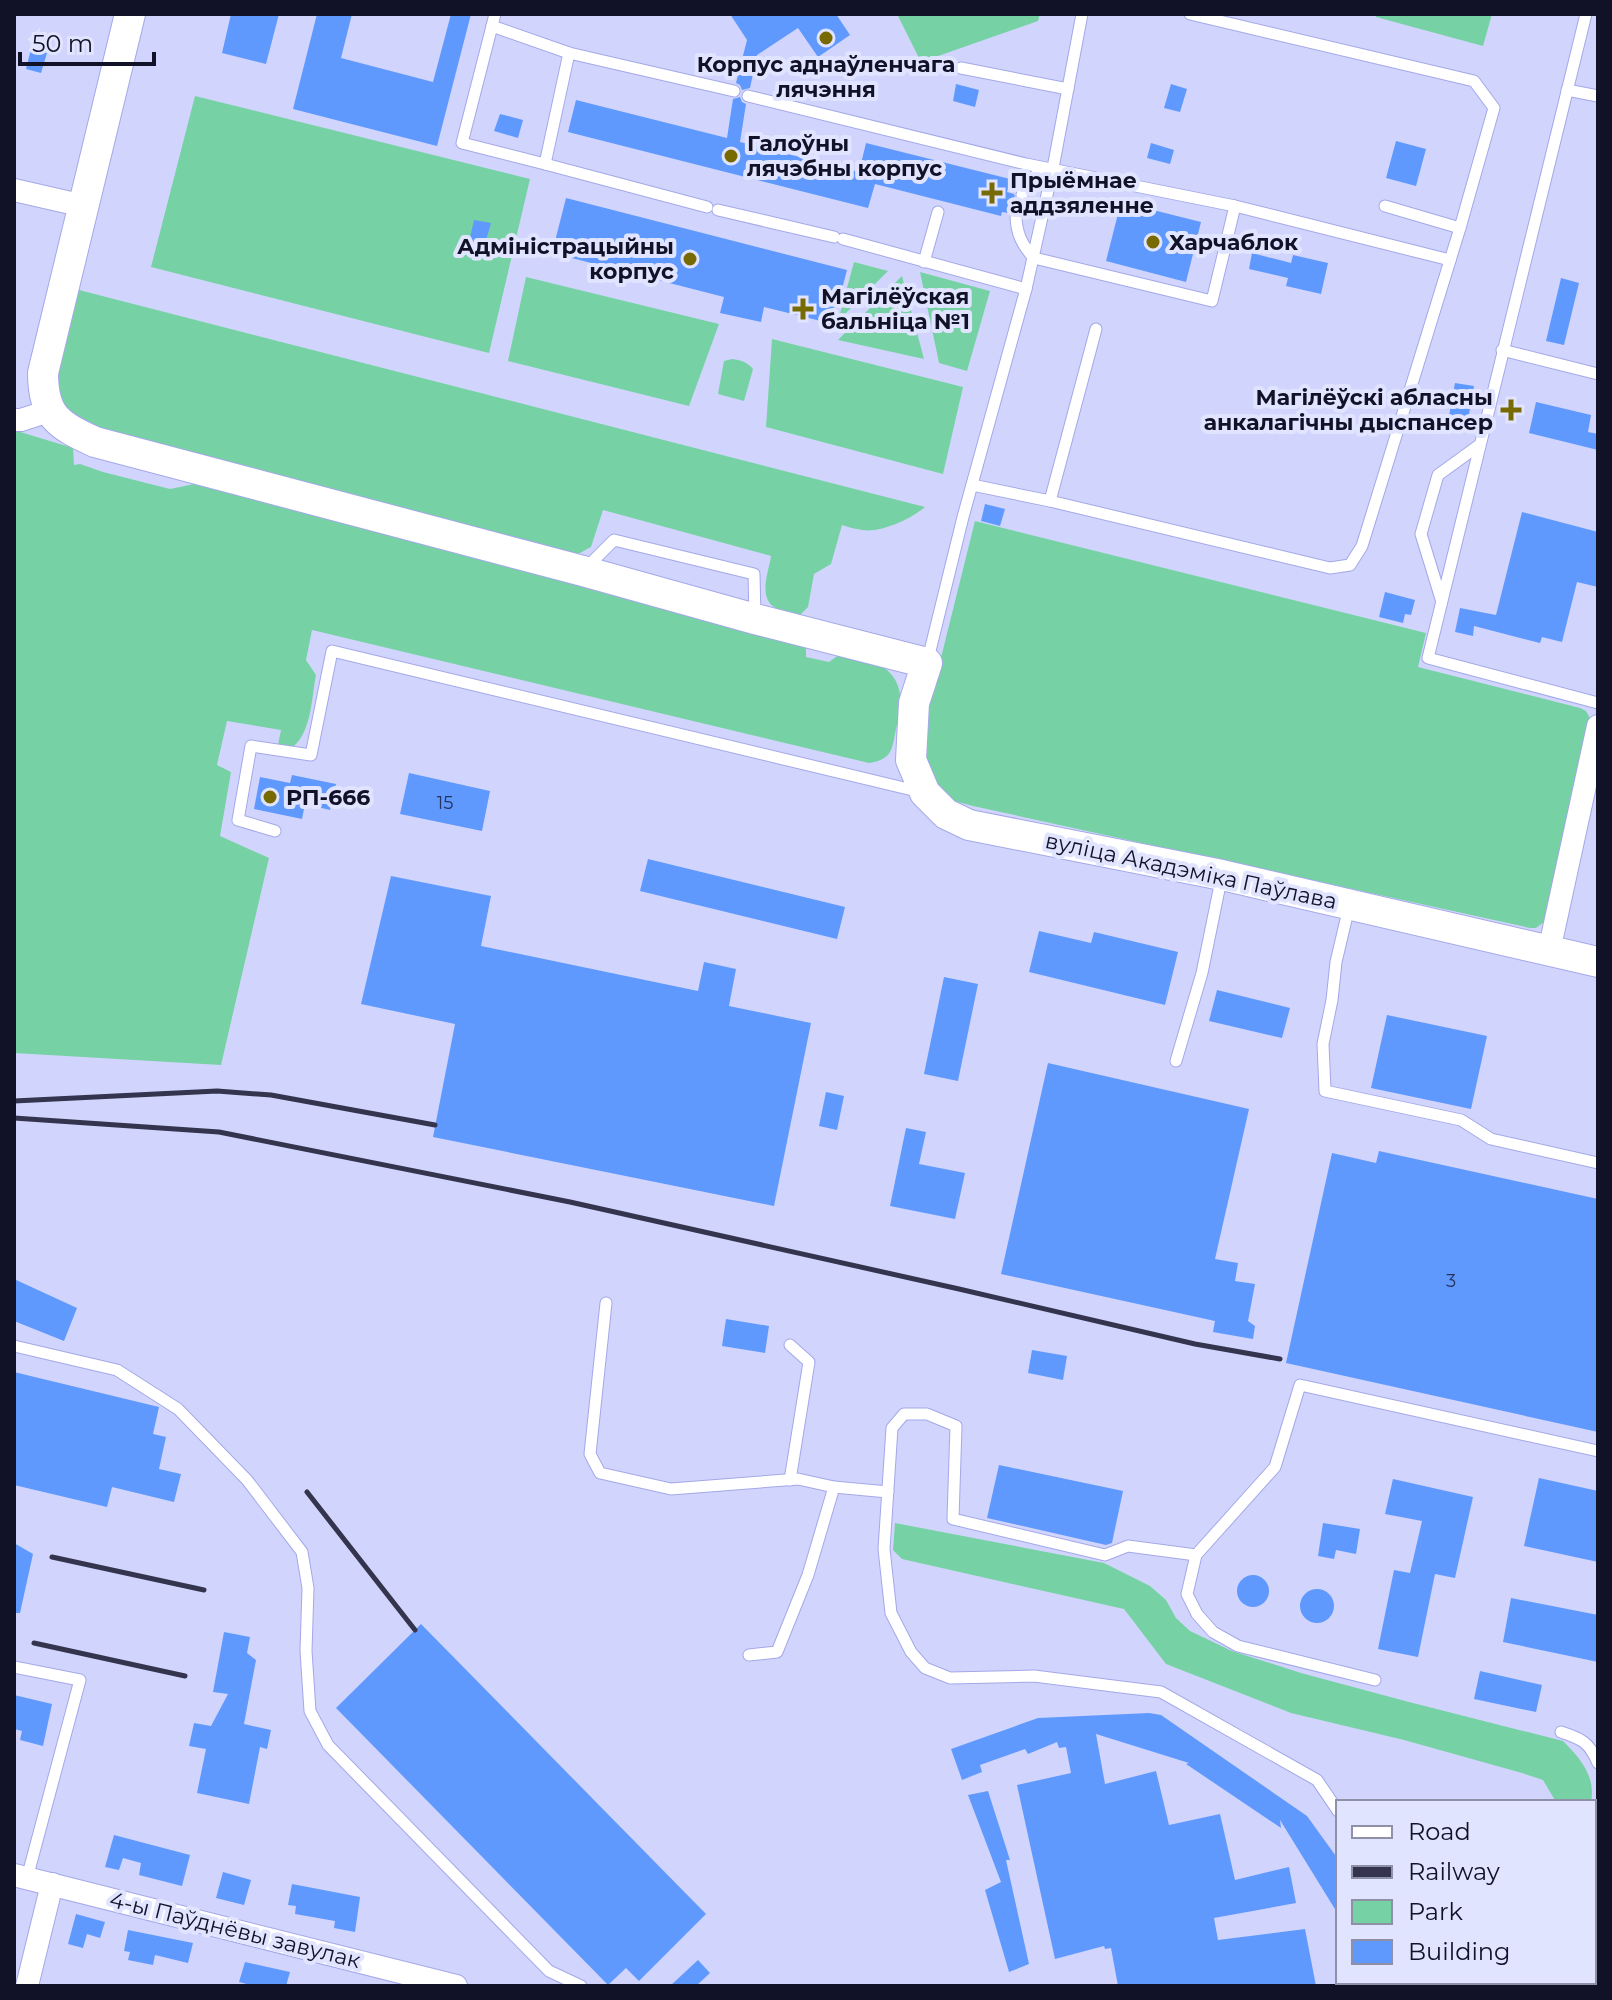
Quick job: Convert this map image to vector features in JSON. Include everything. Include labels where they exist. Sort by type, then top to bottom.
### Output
[{"type":"main road","points":[[130,14],[43,373],[43,392],[49,411],[68,429],[95,442],[927,663]]},
{"type":"main road","name":"вуліца Акадэміка Паўлава","points":[[927,663],[914,703],[911,760],[925,793],[946,814],[969,825],[1222,875],[1598,962]]},
{"type":"street","points":[[14,190],[84,206]]},
{"type":"street","points":[[14,420],[49,411]]},
{"type":"street","points":[[1549,951],[1598,726]]},
{"type":"street","name":"4-ы Паўднёвы завулак","points":[[20,1876],[456,1986]]},
{"type":"street","points":[[27,1986],[52,1884]]},
{"type":"lane","points":[[927,663],[1034,258],[1082,14]]},
{"type":"lane","points":[[972,485],[1330,568],[1350,565],[1362,546],[1494,108],[1474,81],[1190,14]]},
{"type":"lane","points":[[1586,14],[1428,658],[1598,703]]},
{"type":"lane","points":[[734,91],[569,53],[493,20],[462,143],[1026,289]]},
{"type":"lane","points":[[545,164],[569,53]]},
{"type":"lane","points":[[961,68],[1068,89]]},
{"type":"lane","points":[[1567,90],[1598,96]]},
{"type":"lane","points":[[748,96],[1053,168],[1235,206],[1450,260]]},
{"type":"lane","points":[[1022,195],[1024,187],[1039,172],[1053,168]]},
{"type":"lane","points":[[1016,215],[1022,244],[1034,258],[1212,301],[1235,206]]},
{"type":"lane","points":[[1385,206],[1460,228]]},
{"type":"lane","points":[[924,262],[938,212]]},
{"type":"lane","points":[[1050,501],[1096,329]]},
{"type":"lane","points":[[1502,350],[1598,374]]},
{"type":"lane","points":[[1441,600],[1421,534],[1438,475],[1479,446]]},
{"type":"lane","points":[[583,571],[614,540],[754,574],[755,619]]},
{"type":"lane","points":[[275,831],[238,820],[251,746],[311,755],[332,651],[925,793]]},
{"type":"lane","points":[[1176,1061],[1202,973],[1222,875]]},
{"type":"lane","points":[[1349,905],[1323,1044],[1325,1091],[1461,1120],[1491,1139],[1598,1163]]},
{"type":"lane","points":[[606,1303],[590,1454],[600,1473],[671,1489],[798,1479],[834,1487],[888,1492]]},
{"type":"lane","points":[[790,1345],[809,1362],[790,1480]]},
{"type":"lane","points":[[14,1346],[117,1370],[178,1409],[247,1480],[302,1552],[308,1588],[306,1651],[310,1711],[328,1745],[549,1971],[581,1986]]},
{"type":"lane","points":[[1375,1680],[1238,1646],[1213,1632],[1197,1614],[1187,1594],[1196,1555],[1275,1467],[1300,1385],[1598,1451]]},
{"type":"lane","points":[[1196,1555],[1128,1546],[1105,1555],[953,1519],[956,1426],[927,1414],[904,1414],[892,1428],[884,1549],[891,1613],[911,1652],[925,1668],[950,1678],[1034,1676],[1161,1692],[1317,1780],[1336,1808]]},
{"type":"lane","points":[[749,1655],[777,1652],[808,1575],[834,1487]]},
{"type":"lane","points":[[14,1667],[80,1680],[20,1876]]},
{"type":"lane","points":[[1561,1732],[1590,1746],[1598,1763]]},
{"type":"green space","points":[[897,14],[1040,14],[1038,21],[921,62]]},
{"type":"green space","points":[[1376,14],[1492,14],[1483,46],[1376,17]]},
{"type":"green space","points":[[195,96],[530,179],[489,353],[151,267]]},
{"type":"green space","points":[[854,262],[888,271],[838,321]]},
{"type":"green space","points":[[920,272],[990,291],[967,371],[939,363]]},
{"type":"green space","points":[[902,276],[924,359],[838,340]]},
{"type":"green space","points":[[526,277],[719,324],[689,406],[508,361]]},
{"type":"green space","points":[[79,290],[925,507],[904,520],[878,529],[862,530],[842,525],[831,564],[814,574],[808,607],[800,615],[786,612],[774,607],[766,596],[771,556],[603,510],[591,547],[578,554],[564,552],[96,431],[63,404],[56,379],[60,348]]},
{"type":"green space","points":[[772,339],[963,387],[943,474],[766,427]]},
{"type":"green space","points":[[724,361],[744,362],[753,369],[744,401],[718,394]]},
{"type":"green space","points":[[14,432],[73,448],[74,465],[80,464],[170,489],[204,482],[806,643],[806,657],[829,662],[840,654],[871,661],[887,670],[900,692],[892,748],[884,758],[869,763],[312,630],[306,660],[316,675],[309,716],[297,743],[289,750],[278,745],[281,730],[227,721],[217,765],[231,772],[220,836],[269,858],[221,1065],[14,1053]]},
{"type":"green space","points":[[975,521],[1426,633],[1418,667],[1586,711],[1591,720],[1544,922],[1530,928],[947,799],[940,792],[926,763],[926,718]]},
{"type":"green space","points":[[895,1523],[1104,1563],[1150,1586],[1166,1600],[1176,1618],[1190,1631],[1232,1651],[1301,1673],[1563,1741],[1581,1761],[1589,1776],[1591,1800],[1555,1800],[1543,1780],[1404,1740],[1291,1713],[1166,1664],[1124,1609],[902,1559],[893,1550]]},
{"type":"building","points":[[231,14],[279,14],[266,64],[222,53]]},
{"type":"building","points":[[317,14],[352,14],[341,58],[433,82],[451,14],[471,14],[437,146],[293,109]]},
{"type":"building","name":"Корпус аднаўленчага лячэння","points":[[730,14],[836,14],[850,35],[818,57],[798,28],[757,55],[750,88],[742,90],[736,83],[747,40]]},
{"type":"building","points":[[31,49],[47,53],[41,73],[26,69]]},
{"type":"building","points":[[956,84],[979,90],[975,107],[953,101]]},
{"type":"building","points":[[1171,84],[1187,89],[1180,112],[1164,108]]},
{"type":"building","name":"Галоўны лячэбны корпус","points":[[740,97],[746,104],[740,142],[859,172],[866,143],[1010,179],[1007,192],[1014,194],[1016,201],[1024,203],[1033,197],[1029,217],[1025,217],[1023,210],[1016,207],[1008,213],[1002,212],[1001,216],[875,184],[868,208],[568,132],[576,100],[727,138],[733,99]]},
{"type":"building","points":[[500,114],[523,120],[518,138],[494,131]]},
{"type":"building","points":[[1396,141],[1426,149],[1416,186],[1386,178]]},
{"type":"building","points":[[1151,143],[1174,150],[1170,164],[1147,158]]},
{"type":"building","name":"Адміністрацыйны корпус","points":[[566,198],[847,270],[833,324],[764,307],[761,322],[720,313],[724,297],[552,253]]},
{"type":"building","name":"Харчаблок","points":[[1121,202],[1201,222],[1186,282],[1106,261]]},
{"type":"building","points":[[474,220],[491,223],[484,248],[469,242]]},
{"type":"building","points":[[1252,253],[1291,263],[1293,255],[1328,263],[1321,294],[1286,286],[1288,278],[1249,269]]},
{"type":"building","points":[[1561,278],[1579,283],[1564,345],[1546,341]]},
{"type":"building","points":[[1455,383],[1474,386],[1468,420],[1449,416]]},
{"type":"building","points":[[1536,402],[1591,415],[1588,432],[1598,434],[1598,450],[1529,433]]},
{"type":"building","points":[[985,504],[1005,509],[1000,526],[981,521]]},
{"type":"building","points":[[1522,512],[1598,532],[1598,587],[1577,582],[1562,642],[1542,637],[1540,643],[1474,626],[1473,636],[1455,632],[1460,608],[1496,615]]},
{"type":"building","points":[[1385,592],[1415,600],[1411,615],[1405,614],[1403,623],[1379,617]]},
{"type":"building","points":[[409,773],[490,791],[482,831],[400,814]]},
{"type":"building","points":[[292,775],[336,784],[330,810],[305,804],[302,819],[254,809],[260,777],[290,783]]},
{"type":"building","points":[[648,859],[845,907],[837,939],[640,891]]},
{"type":"building","points":[[391,876],[491,896],[481,946],[698,991],[704,962],[736,969],[729,1006],[811,1023],[774,1206],[433,1137],[455,1024],[361,1004]]},
{"type":"building","points":[[1039,931],[1091,943],[1094,932],[1178,952],[1165,1005],[1029,972]]},
{"type":"building","points":[[944,977],[978,984],[958,1081],[924,1074]]},
{"type":"building","points":[[1217,990],[1290,1008],[1282,1038],[1209,1021]]},
{"type":"building","points":[[1387,1015],[1487,1036],[1471,1109],[1371,1088]]},
{"type":"building","points":[[1048,1063],[1249,1109],[1215,1259],[1238,1263],[1235,1281],[1255,1284],[1248,1321],[1255,1326],[1253,1339],[1213,1332],[1215,1321],[1001,1274]]},
{"type":"building","points":[[826,1092],[844,1096],[837,1130],[819,1126]]},
{"type":"building","points":[[906,1128],[926,1132],[919,1164],[965,1173],[955,1219],[890,1206]]},
{"type":"building","points":[[1379,1151],[1598,1199],[1598,1432],[1286,1363],[1332,1153],[1376,1163]]},
{"type":"building","points":[[14,1279],[77,1308],[64,1341],[14,1321]]},
{"type":"building","points":[[726,1319],[769,1326],[765,1353],[722,1346]]},
{"type":"building","points":[[1032,1350],[1067,1356],[1063,1380],[1028,1373]]},
{"type":"building","points":[[14,1372],[159,1407],[153,1434],[166,1437],[159,1469],[181,1474],[174,1502],[112,1487],[107,1507],[14,1485]]},
{"type":"building","points":[[999,1465],[1123,1491],[1112,1543],[1106,1545],[987,1518]]},
{"type":"building","points":[[1539,1478],[1598,1491],[1598,1562],[1524,1546]]},
{"type":"building","points":[[1393,1479],[1473,1497],[1455,1578],[1435,1574],[1418,1657],[1378,1649],[1394,1570],[1410,1573],[1422,1521],[1385,1514]]},
{"type":"building","points":[[1323,1523],[1360,1529],[1356,1554],[1336,1550],[1334,1559],[1318,1556]]},
{"type":"building","points":[[14,1543],[33,1554],[20,1613],[14,1613]]},
{"type":"building","points":[[1253,1575],[1265,1579],[1269,1591],[1265,1603],[1253,1607],[1241,1603],[1237,1591],[1241,1579]]},
{"type":"building","points":[[1317,1589],[1329,1594],[1334,1606],[1329,1618],[1317,1623],[1305,1618],[1300,1606],[1305,1594]]},
{"type":"building","points":[[1511,1598],[1598,1615],[1598,1662],[1503,1642]]},
{"type":"building","points":[[421,1624],[706,1914],[639,1981],[626,1968],[608,1985],[336,1708]]},
{"type":"building","points":[[224,1632],[250,1637],[247,1653],[256,1660],[244,1724],[271,1730],[267,1749],[260,1747],[249,1804],[197,1793],[206,1749],[189,1746],[194,1723],[211,1726],[228,1694],[213,1692]]},
{"type":"building","points":[[1480,1671],[1542,1685],[1536,1712],[1474,1699]]},
{"type":"building","points":[[14,1695],[52,1704],[43,1746],[20,1740],[22,1731],[14,1729]]},
{"type":"building","points":[[1161,1715],[1307,1816],[1336,1856],[1336,1911],[1280,1820],[1281,1828],[1186,1764],[1189,1763],[1096,1734],[1105,1784],[1156,1771],[1169,1825],[1220,1814],[1235,1880],[1289,1867],[1296,1903],[1214,1918],[1218,1940],[1305,1929],[1316,1986],[1118,1986],[1111,1948],[1105,1949],[1104,1946],[1055,1959],[1017,1785],[1071,1773],[1066,1747],[1059,1748],[1057,1742],[1028,1754],[1025,1749],[980,1765],[982,1772],[962,1780],[951,1749],[1038,1718]]},
{"type":"building","points":[[988,1791],[1010,1860],[1006,1860],[1029,1964],[1009,1972],[985,1890],[1001,1882],[968,1795]]},
{"type":"building","points":[[114,1835],[190,1855],[182,1886],[139,1875],[141,1863],[123,1858],[119,1870],[105,1867]]},
{"type":"building","points":[[223,1872],[251,1880],[244,1905],[216,1898]]},
{"type":"building","points":[[292,1884],[360,1897],[355,1932],[334,1928],[335,1921],[295,1914],[296,1906],[288,1905]]},
{"type":"building","points":[[76,1914],[105,1922],[100,1938],[87,1934],[83,1948],[68,1944]]},
{"type":"building","points":[[128,1930],[193,1943],[188,1963],[155,1955],[153,1965],[128,1960],[130,1952],[124,1951]]},
{"type":"building","points":[[698,1960],[710,1973],[696,1986],[670,1986]]},
{"type":"building","points":[[245,1962],[290,1972],[286,1986],[254,1986],[239,1982]]},
{"type":"railway","points":[[14,1101],[217,1091],[271,1095],[435,1125]]},
{"type":"railway","points":[[14,1118],[219,1132],[570,1202],[1195,1344],[1280,1359]]},
{"type":"railway","points":[[307,1492],[415,1630]]},
{"type":"railway","points":[[52,1557],[204,1590]]},
{"type":"railway","points":[[34,1643],[185,1676]]},
{"type":"place","name":"Корпус аднаўленчага лячэння","points":[[826,38]]},
{"type":"place","name":"Галоўны лячэбны корпус","points":[[731,156]]},
{"type":"place","name":"Прыёмнае аддзяленне","points":[[992,193]]},
{"type":"place","name":"Харчаблок","points":[[1153,242]]},
{"type":"place","name":"Адміністрацыйны корпус","points":[[690,259]]},
{"type":"place","name":"Магілёўская бальніца №1","points":[[803,309]]},
{"type":"place","name":"Магілёўскі абласны анкалагічны дыспансер","points":[[1511,410]]},
{"type":"place","name":"РП-666","points":[[270,797]]}]
